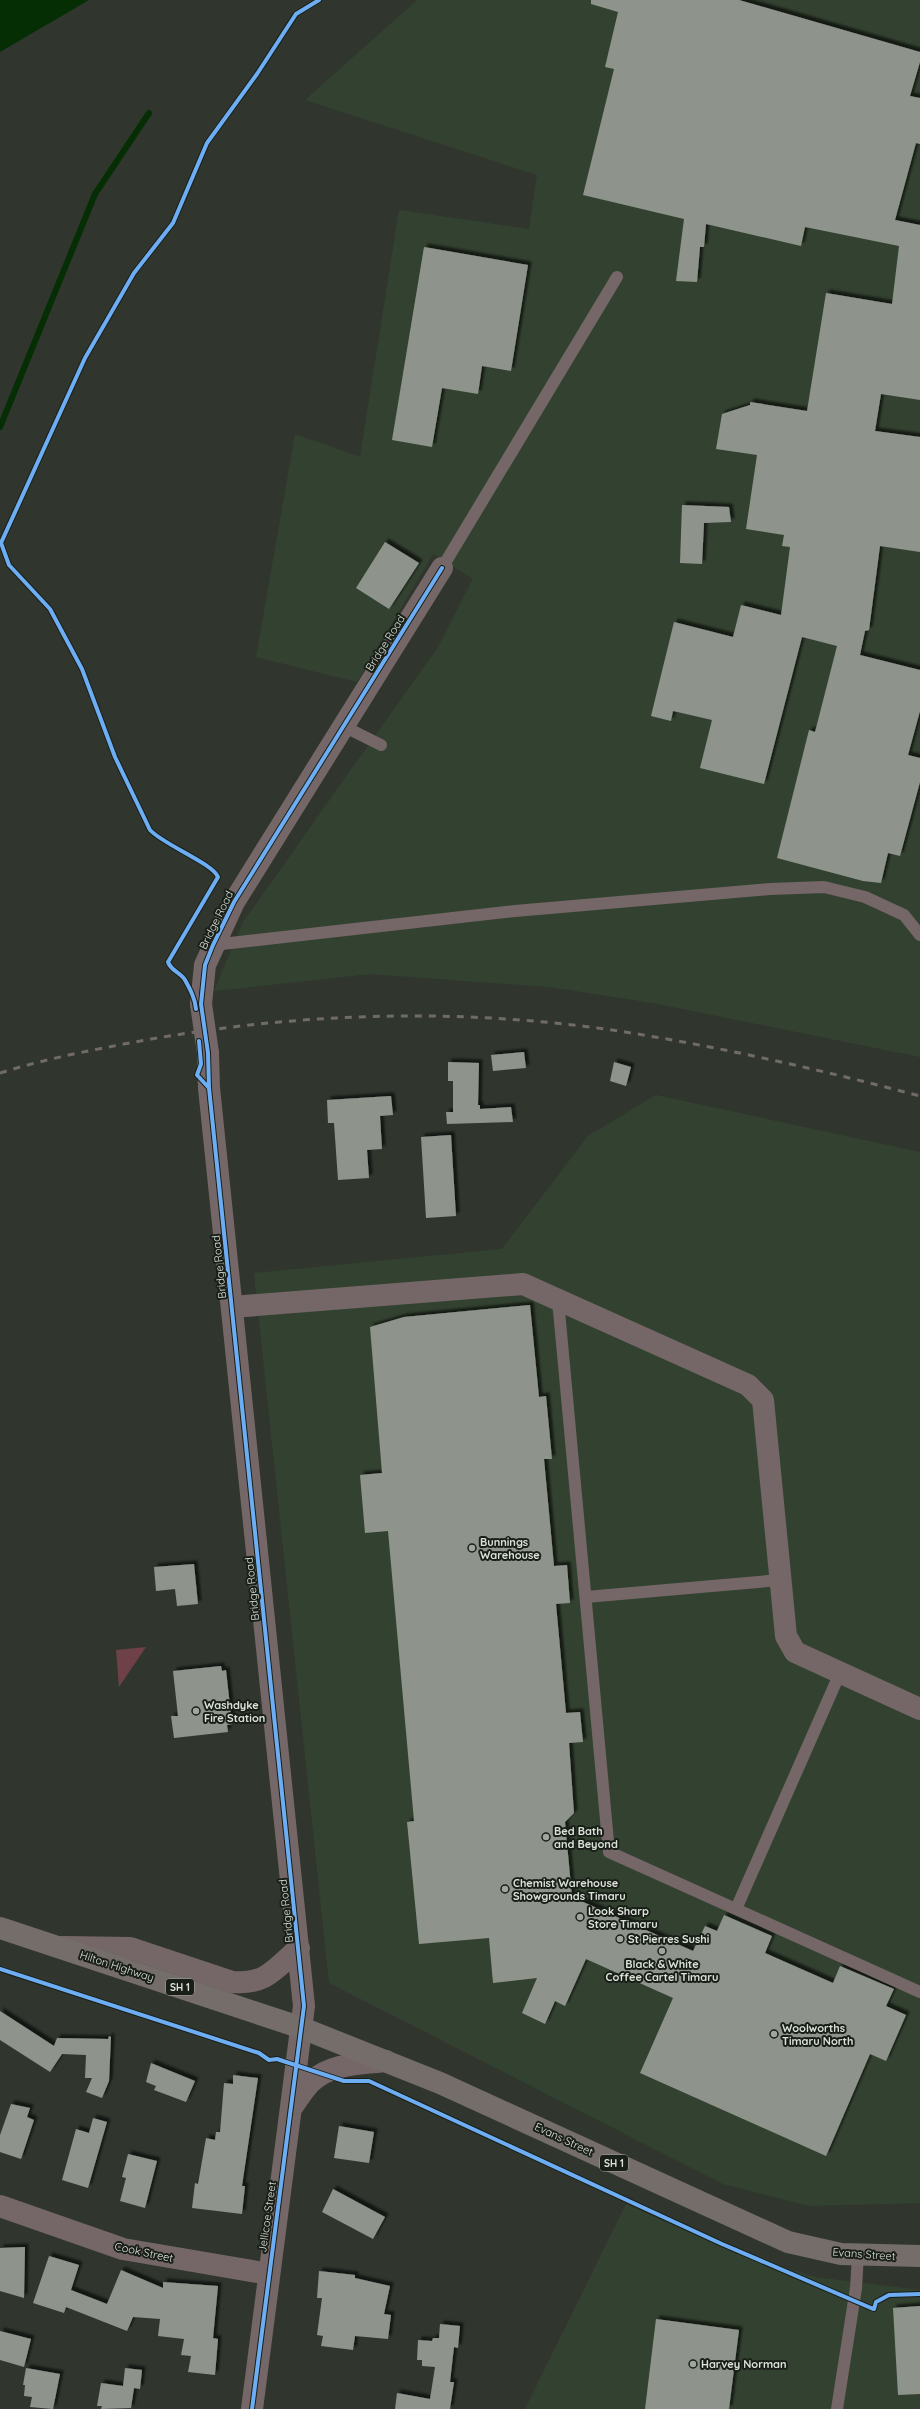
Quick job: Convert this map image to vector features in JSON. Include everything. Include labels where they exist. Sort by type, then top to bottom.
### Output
[{"type":"highway","name":"Hilton Highway","points":[[0,1928],[302,2028]]},
{"type":"highway","name":"Evans Street","points":[[302,2028],[440,2083],[788,2242],[841,2254],[920,2256]]},
{"type":"street","name":"Bridge Road","points":[[302,2028],[304,2006],[299,1948],[209,1088],[208,1053],[200,1004],[205,965],[234,902],[442,568]]},
{"type":"street","points":[[232,1307],[523,1284],[748,1385],[763,1400],[786,1636],[794,1652],[920,1709]]},
{"type":"street","name":"Bridge Road","points":[[58,1947],[130,1948],[232,1982],[249,1983],[260,1980],[299,1948]]},
{"type":"street","name":"Jellicoe Street","points":[[252,2409],[302,2028]]},
{"type":"street","points":[[291,2108],[312,2082],[329,2070],[345,2065],[386,2061]]},
{"type":"street","name":"Cook Street","points":[[0,2206],[123,2250],[269,2274]]},
{"type":"lane","points":[[442,568],[617,277]]},
{"type":"lane","points":[[343,726],[381,745]]},
{"type":"lane","points":[[213,945],[516,911],[770,889],[824,887],[865,897],[904,915],[920,935]]},
{"type":"lane","points":[[558,1300],[609,1852],[920,1992]]},
{"type":"lane","points":[[586,1597],[780,1580]]},
{"type":"lane","points":[[736,1909],[840,1673]]},
{"type":"lane","points":[[837,2409],[856,2288],[858,2255]]},
{"type":"shaded area","points":[[0,0],[89,0],[0,52]]},
{"type":"shaded area","points":[[417,0],[920,0],[920,1057],[653,1003],[549,987],[370,974],[214,991],[243,922],[438,647],[473,579],[433,554],[357,682],[256,657],[295,434],[360,457],[399,210],[529,229],[537,175],[305,100]]},
{"type":"shaded area","points":[[656,1095],[920,1152],[920,2203],[809,2206],[723,2184],[329,1983],[254,1273],[502,1249],[588,1136]]},
{"type":"shaded area","points":[[146,1647],[119,1687],[116,1650]]},
{"type":"shaded area","points":[[626,2204],[740,2255],[815,2277],[920,2290],[920,2409],[525,2409]]},
{"type":"building","points":[[591,0],[739,0],[920,52],[920,62],[910,96],[920,98],[920,144],[916,143],[895,220],[920,225],[920,400],[881,394],[875,431],[920,437],[920,552],[880,546],[869,630],[865,631],[860,655],[920,670],[920,711],[908,755],[920,758],[920,782],[900,856],[888,853],[881,883],[863,881],[777,858],[809,730],[815,732],[837,646],[802,637],[764,784],[700,768],[712,720],[673,711],[671,721],[651,716],[674,622],[733,637],[741,605],[781,615],[790,547],[782,546],[784,535],[746,529],[757,455],[716,449],[722,414],[750,405],[750,402],[807,411],[826,293],[892,304],[899,246],[805,227],[801,246],[706,224],[704,247],[700,247],[697,282],[676,281],[684,219],[583,195],[614,69],[605,67],[618,12],[591,4]]},
{"type":"building","points":[[424,247],[528,265],[511,371],[482,366],[478,394],[442,388],[432,447],[392,440]]},
{"type":"building","points":[[682,505],[729,507],[731,522],[704,523],[702,564],[680,563]]},
{"type":"building","points":[[385,542],[419,563],[389,609],[356,588]]},
{"type":"building","points":[[524,1052],[526,1068],[493,1071],[491,1055]]},
{"type":"building","points":[[448,1062],[479,1063],[478,1105],[480,1105],[480,1109],[511,1107],[513,1122],[447,1124],[446,1112],[453,1112],[453,1081],[448,1081]]},
{"type":"building","points":[[614,1062],[631,1067],[626,1086],[610,1081]]},
{"type":"building","points":[[391,1096],[393,1115],[380,1116],[382,1149],[367,1150],[369,1178],[338,1180],[334,1123],[328,1123],[327,1100]]},
{"type":"building","points":[[451,1135],[456,1216],[426,1218],[421,1137]]},
{"type":"building","points":[[530,1305],[539,1397],[546,1396],[552,1459],[544,1459],[554,1566],[567,1565],[570,1603],[556,1604],[566,1713],[580,1712],[583,1742],[569,1743],[574,1813],[565,1822],[572,1897],[693,1951],[705,1926],[717,1931],[724,1915],[772,1936],[765,1953],[833,1983],[840,1966],[894,1989],[886,2006],[906,2015],[886,2061],[870,2054],[826,2156],[640,2073],[673,1998],[586,1959],[565,2006],[555,2001],[545,2024],[522,2013],[537,1978],[493,1983],[489,1938],[419,1944],[407,1822],[414,1821],[388,1531],[365,1533],[360,1475],[382,1473],[370,1327],[404,1317]]},
{"type":"building","points":[[194,1564],[198,1604],[177,1606],[175,1589],[156,1591],[154,1567]]},
{"type":"building","points":[[221,1666],[222,1671],[226,1670],[232,1724],[227,1725],[228,1732],[174,1738],[171,1716],[178,1716],[173,1671]]},
{"type":"building","points":[[0,2011],[54,2046],[57,2038],[108,2039],[109,2036],[111,2037],[109,2081],[102,2098],[86,2092],[92,2078],[85,2078],[86,2055],[62,2054],[50,2072],[0,2040]]},
{"type":"building","points":[[151,2063],[195,2081],[186,2102],[154,2090],[156,2086],[146,2082]]},
{"type":"building","points":[[233,2075],[258,2078],[242,2186],[245,2186],[242,2214],[192,2208],[195,2183],[198,2184],[206,2138],[215,2140],[216,2132],[220,2132],[224,2083],[233,2084]]},
{"type":"building","points":[[11,2104],[30,2108],[27,2117],[34,2120],[21,2159],[0,2152],[0,2135]]},
{"type":"building","points":[[93,2118],[107,2122],[88,2188],[62,2180],[76,2129],[89,2133]]},
{"type":"building","points":[[339,2126],[374,2132],[369,2163],[334,2158]]},
{"type":"building","points":[[128,2154],[157,2161],[145,2208],[120,2201],[126,2178],[122,2177]]},
{"type":"building","points":[[333,2189],[385,2217],[373,2239],[322,2212]]},
{"type":"building","points":[[25,2247],[24,2298],[0,2291],[0,2248]]},
{"type":"building","points":[[49,2256],[79,2265],[71,2290],[107,2304],[121,2270],[163,2288],[163,2282],[218,2286],[213,2338],[218,2339],[215,2375],[188,2372],[191,2356],[181,2355],[184,2339],[158,2336],[160,2319],[133,2317],[127,2331],[66,2307],[64,2313],[33,2303]]},
{"type":"building","points":[[319,2271],[355,2275],[355,2278],[390,2286],[384,2314],[391,2315],[388,2339],[355,2336],[353,2350],[321,2346],[323,2336],[317,2335],[322,2298],[317,2298]]},
{"type":"building","points":[[920,2306],[920,2394],[898,2395],[893,2308]]},
{"type":"building","name":"Harvey Norman","points":[[656,2319],[739,2330],[729,2409],[645,2409]]},
{"type":"building","points":[[440,2324],[460,2326],[458,2348],[454,2347],[450,2382],[454,2382],[450,2409],[395,2409],[397,2393],[430,2399],[435,2367],[422,2366],[422,2360],[417,2360],[418,2340],[432,2341],[433,2338],[439,2338]]},
{"type":"building","points":[[0,2331],[31,2339],[24,2367],[0,2360]]},
{"type":"building","points":[[26,2368],[60,2374],[53,2409],[30,2407],[32,2397],[24,2396],[25,2385],[23,2385]]},
{"type":"building","points":[[125,2368],[142,2370],[140,2389],[134,2388],[131,2408],[101,2409],[102,2406],[97,2406],[101,2383],[123,2386]]},
{"type":"waterway","points":[[0,427],[95,194],[149,113]]},
{"type":"railway","points":[[0,1073],[54,1058],[91,1050],[209,1030],[337,1018],[400,1016],[464,1017],[592,1027],[655,1037],[721,1049],[854,1079],[920,1096]]},
{"type":"cycle path","points":[[196,1009],[193,997],[185,980],[169,965],[168,962],[218,877],[207,866],[166,842],[150,830],[115,757],[82,669],[50,609],[9,565],[1,543],[85,358],[134,273],[173,223],[207,143],[257,74],[296,14],[319,0]]},
{"type":"cycle path","points":[[252,2409],[304,2006],[209,1088],[208,1053],[201,1004],[205,965],[234,902],[442,568]]},
{"type":"cycle path","points":[[199,1041],[201,1064],[197,1075],[209,1088]]},
{"type":"cycle path","points":[[0,1969],[259,2053],[269,2060],[277,2059],[344,2081],[369,2081],[722,2244],[871,2308],[874,2309],[876,2302],[889,2295],[920,2294]]},
{"type":"place","name":"Bunnings Warehouse","points":[[472,1548]]},
{"type":"place","name":"Washdyke Fire Station","points":[[196,1711]]},
{"type":"place","name":"Bed Bath and Beyond","points":[[546,1837]]},
{"type":"place","name":"Chemist Warehouse Showgrounds Timaru","points":[[505,1889]]},
{"type":"place","name":"Look Sharp Store Timaru","points":[[580,1917]]},
{"type":"place","name":"St Pierres Sushi","points":[[620,1939]]},
{"type":"place","name":"Black & White Coffee Cartel Timaru","points":[[662,1951]]},
{"type":"place","name":"Woolworths Timaru North","points":[[774,2034]]},
{"type":"place","name":"Harvey Norman","points":[[693,2364]]}]
